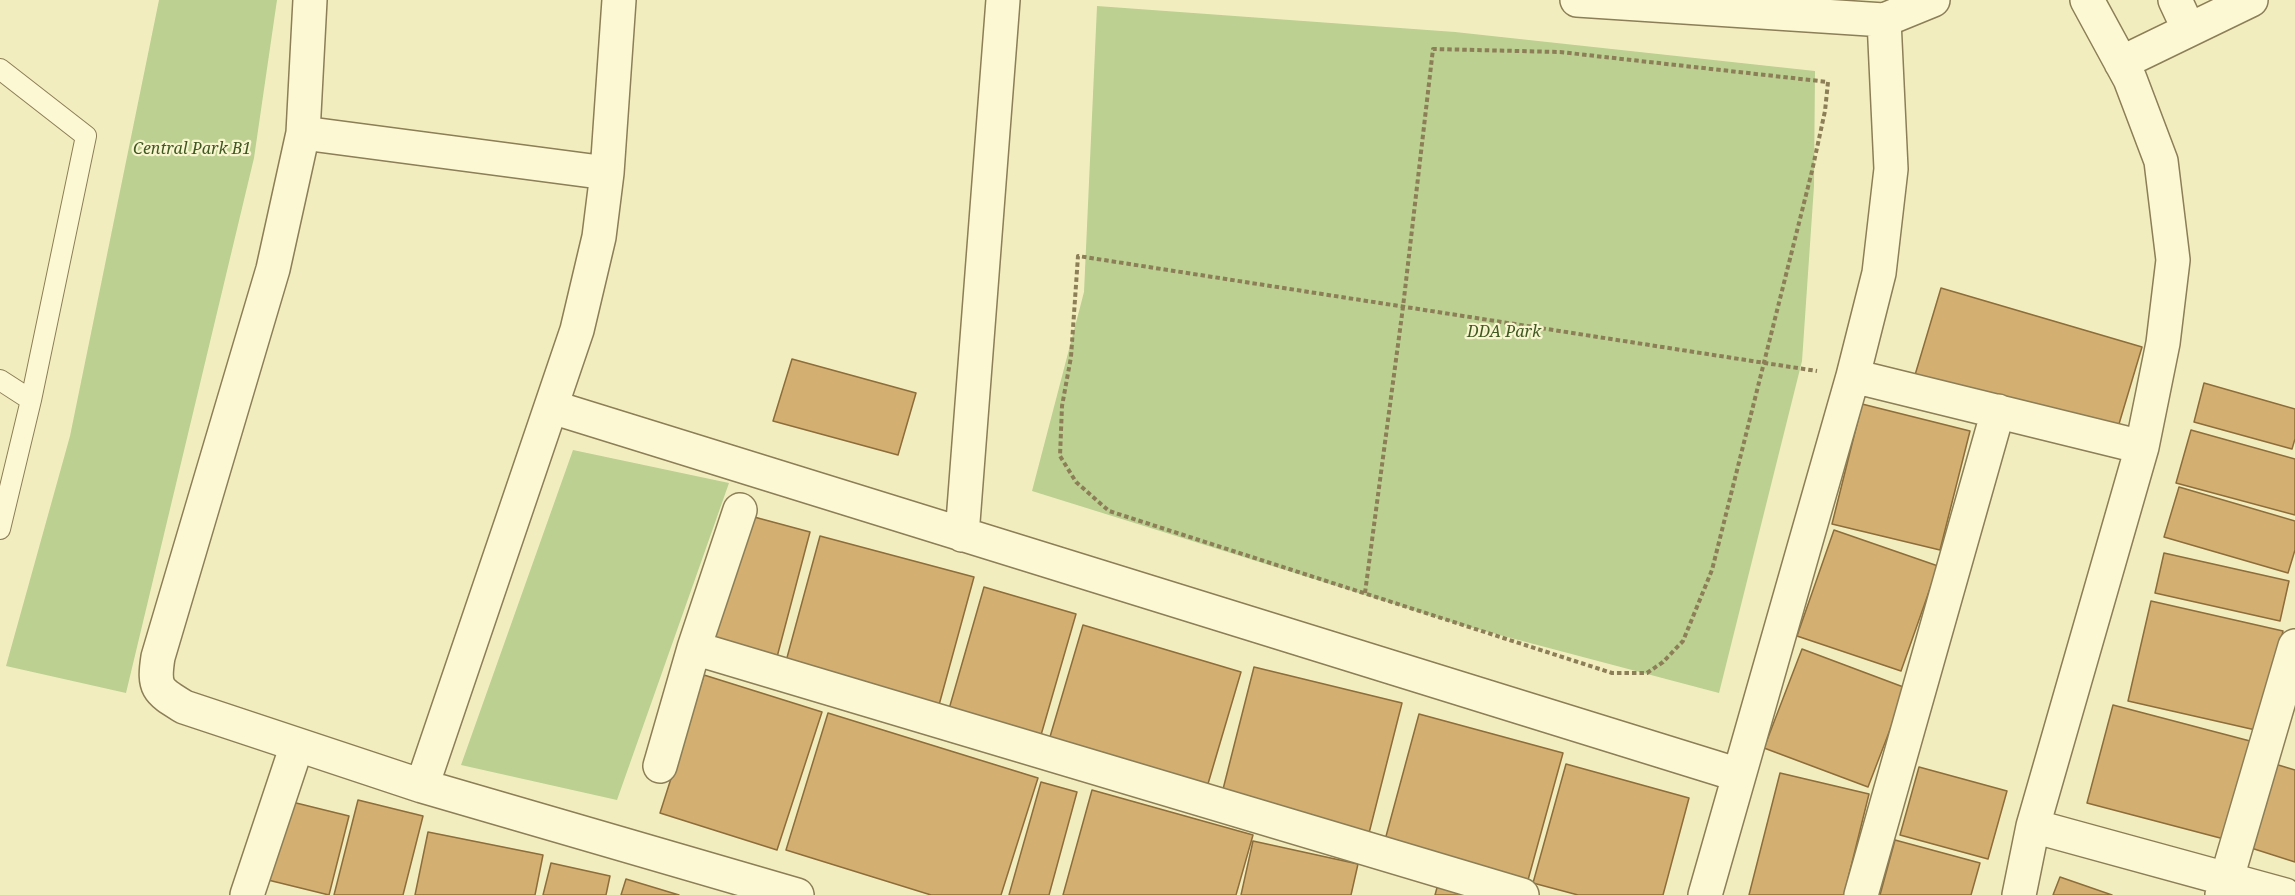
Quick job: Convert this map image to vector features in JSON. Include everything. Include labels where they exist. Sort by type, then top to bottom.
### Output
[{"type":"street","points":[[310,0],[303,133],[273,269],[158,657],[155,679],[163,694],[184,707],[422,786],[797,895]]},
{"type":"street","points":[[422,786],[577,330],[597,247],[607,173],[619,0]]},
{"type":"street","points":[[962,535],[1003,0]]},
{"type":"street","points":[[1577,0],[1884,20],[1933,0]]},
{"type":"street","points":[[2019,895],[2033,826],[2142,447],[2163,343],[2173,260],[2161,161],[2130,79],[2087,0]]},
{"type":"street","points":[[2175,0],[2189,30]]},
{"type":"street","points":[[2121,63],[2251,0]]},
{"type":"street","points":[[1705,895],[1853,376],[1879,273],[1891,169],[1884,20]]},
{"type":"street","points":[[303,133],[607,173]]},
{"type":"street","points":[[1853,376],[2142,447]]},
{"type":"street","points":[[552,408],[1739,775]]},
{"type":"street","points":[[1862,895],[1998,411]]},
{"type":"street","points":[[660,766],[694,648],[740,510]]},
{"type":"street","points":[[2225,887],[2295,646]]},
{"type":"street","points":[[694,648],[1522,895]]},
{"type":"street","points":[[247,895],[297,745]]},
{"type":"street","points":[[2033,826],[2225,887],[2285,895]]},
{"type":"lane","points":[[0,69],[86,136],[31,400],[0,529]]},
{"type":"lane","points":[[0,380],[31,400]]},
{"type":"path","points":[[1365,593],[1403,307],[1433,49],[1560,52],[1828,82],[1825,111],[1812,171],[1766,363],[1712,570],[1683,642],[1663,662],[1647,673],[1612,673],[1109,511],[1076,482],[1060,456],[1062,406],[1071,357],[1078,256],[1403,307],[1766,363],[1853,376]]},
{"type":"green space","name":"Central Park B1","points":[[159,0],[277,0],[254,158],[126,693],[6,666],[70,436]]},
{"type":"green space","name":"DDA Park","points":[[1097,6],[1455,32],[1815,71],[1814,186],[1802,361],[1719,693],[1458,624],[1032,491],[1084,292]]},
{"type":"green space","points":[[573,450],[729,483],[617,800],[461,765]]},
{"type":"building","points":[[1941,288],[2142,347],[2116,434],[1915,375]]},
{"type":"building","points":[[792,359],[916,393],[898,455],[773,421]]},
{"type":"building","points":[[2204,383],[2295,409],[2295,439],[2292,449],[2194,422]]},
{"type":"building","points":[[1862,404],[1970,431],[1940,550],[1832,524]]},
{"type":"building","points":[[2191,430],[2295,459],[2295,515],[2176,483]]},
{"type":"building","points":[[2179,487],[2295,521],[2295,550],[2288,573],[2164,537]]},
{"type":"building","points":[[743,514],[810,532],[777,657],[709,639]]},
{"type":"building","points":[[1834,530],[1938,566],[1901,671],[1797,636]]},
{"type":"building","points":[[820,536],[974,577],[939,705],[785,665]]},
{"type":"building","points":[[2164,553],[2289,581],[2280,621],[2155,593]]},
{"type":"building","points":[[984,587],[1076,614],[1039,742],[947,716]]},
{"type":"building","points":[[2151,601],[2283,631],[2260,731],[2128,701]]},
{"type":"building","points":[[1083,625],[1241,672],[1205,794],[1047,747]]},
{"type":"building","points":[[1802,649],[1906,688],[1868,787],[1764,748]]},
{"type":"building","points":[[1254,667],[1402,703],[1367,841],[1219,805]]},
{"type":"building","points":[[704,675],[822,712],[777,850],[660,813]]},
{"type":"building","points":[[2113,705],[2250,741],[2224,839],[2087,803]]},
{"type":"building","points":[[828,713],[1038,778],[1001,895],[931,895],[786,850]]},
{"type":"building","points":[[1419,714],[1563,753],[1528,880],[1385,840]]},
{"type":"building","points":[[1566,764],[1689,798],[1663,895],[1578,895],[1533,883]]},
{"type":"building","points":[[2275,764],[2295,770],[2295,862],[2248,847]]},
{"type":"building","points":[[1919,767],[2007,791],[1988,859],[1900,835]]},
{"type":"building","points":[[1780,773],[1869,794],[1844,895],[1749,895]]},
{"type":"building","points":[[1041,782],[1077,792],[1049,895],[1009,895]]},
{"type":"building","points":[[1092,790],[1253,835],[1236,895],[1063,895]]},
{"type":"building","points":[[358,800],[423,816],[403,895],[334,895]]},
{"type":"building","points":[[288,801],[349,816],[329,895],[268,880]]},
{"type":"building","points":[[428,832],[543,855],[535,895],[415,895]]},
{"type":"building","points":[[1895,840],[1980,863],[1971,895],[1880,895]]},
{"type":"building","points":[[1253,841],[1358,864],[1351,895],[1241,895]]},
{"type":"building","points":[[551,863],[610,876],[606,895],[543,895]]},
{"type":"building","points":[[2060,877],[2112,895],[2053,895]]},
{"type":"building","points":[[626,879],[679,895],[621,895]]},
{"type":"building","points":[[1438,884],[1472,895],[1435,895]]}]
